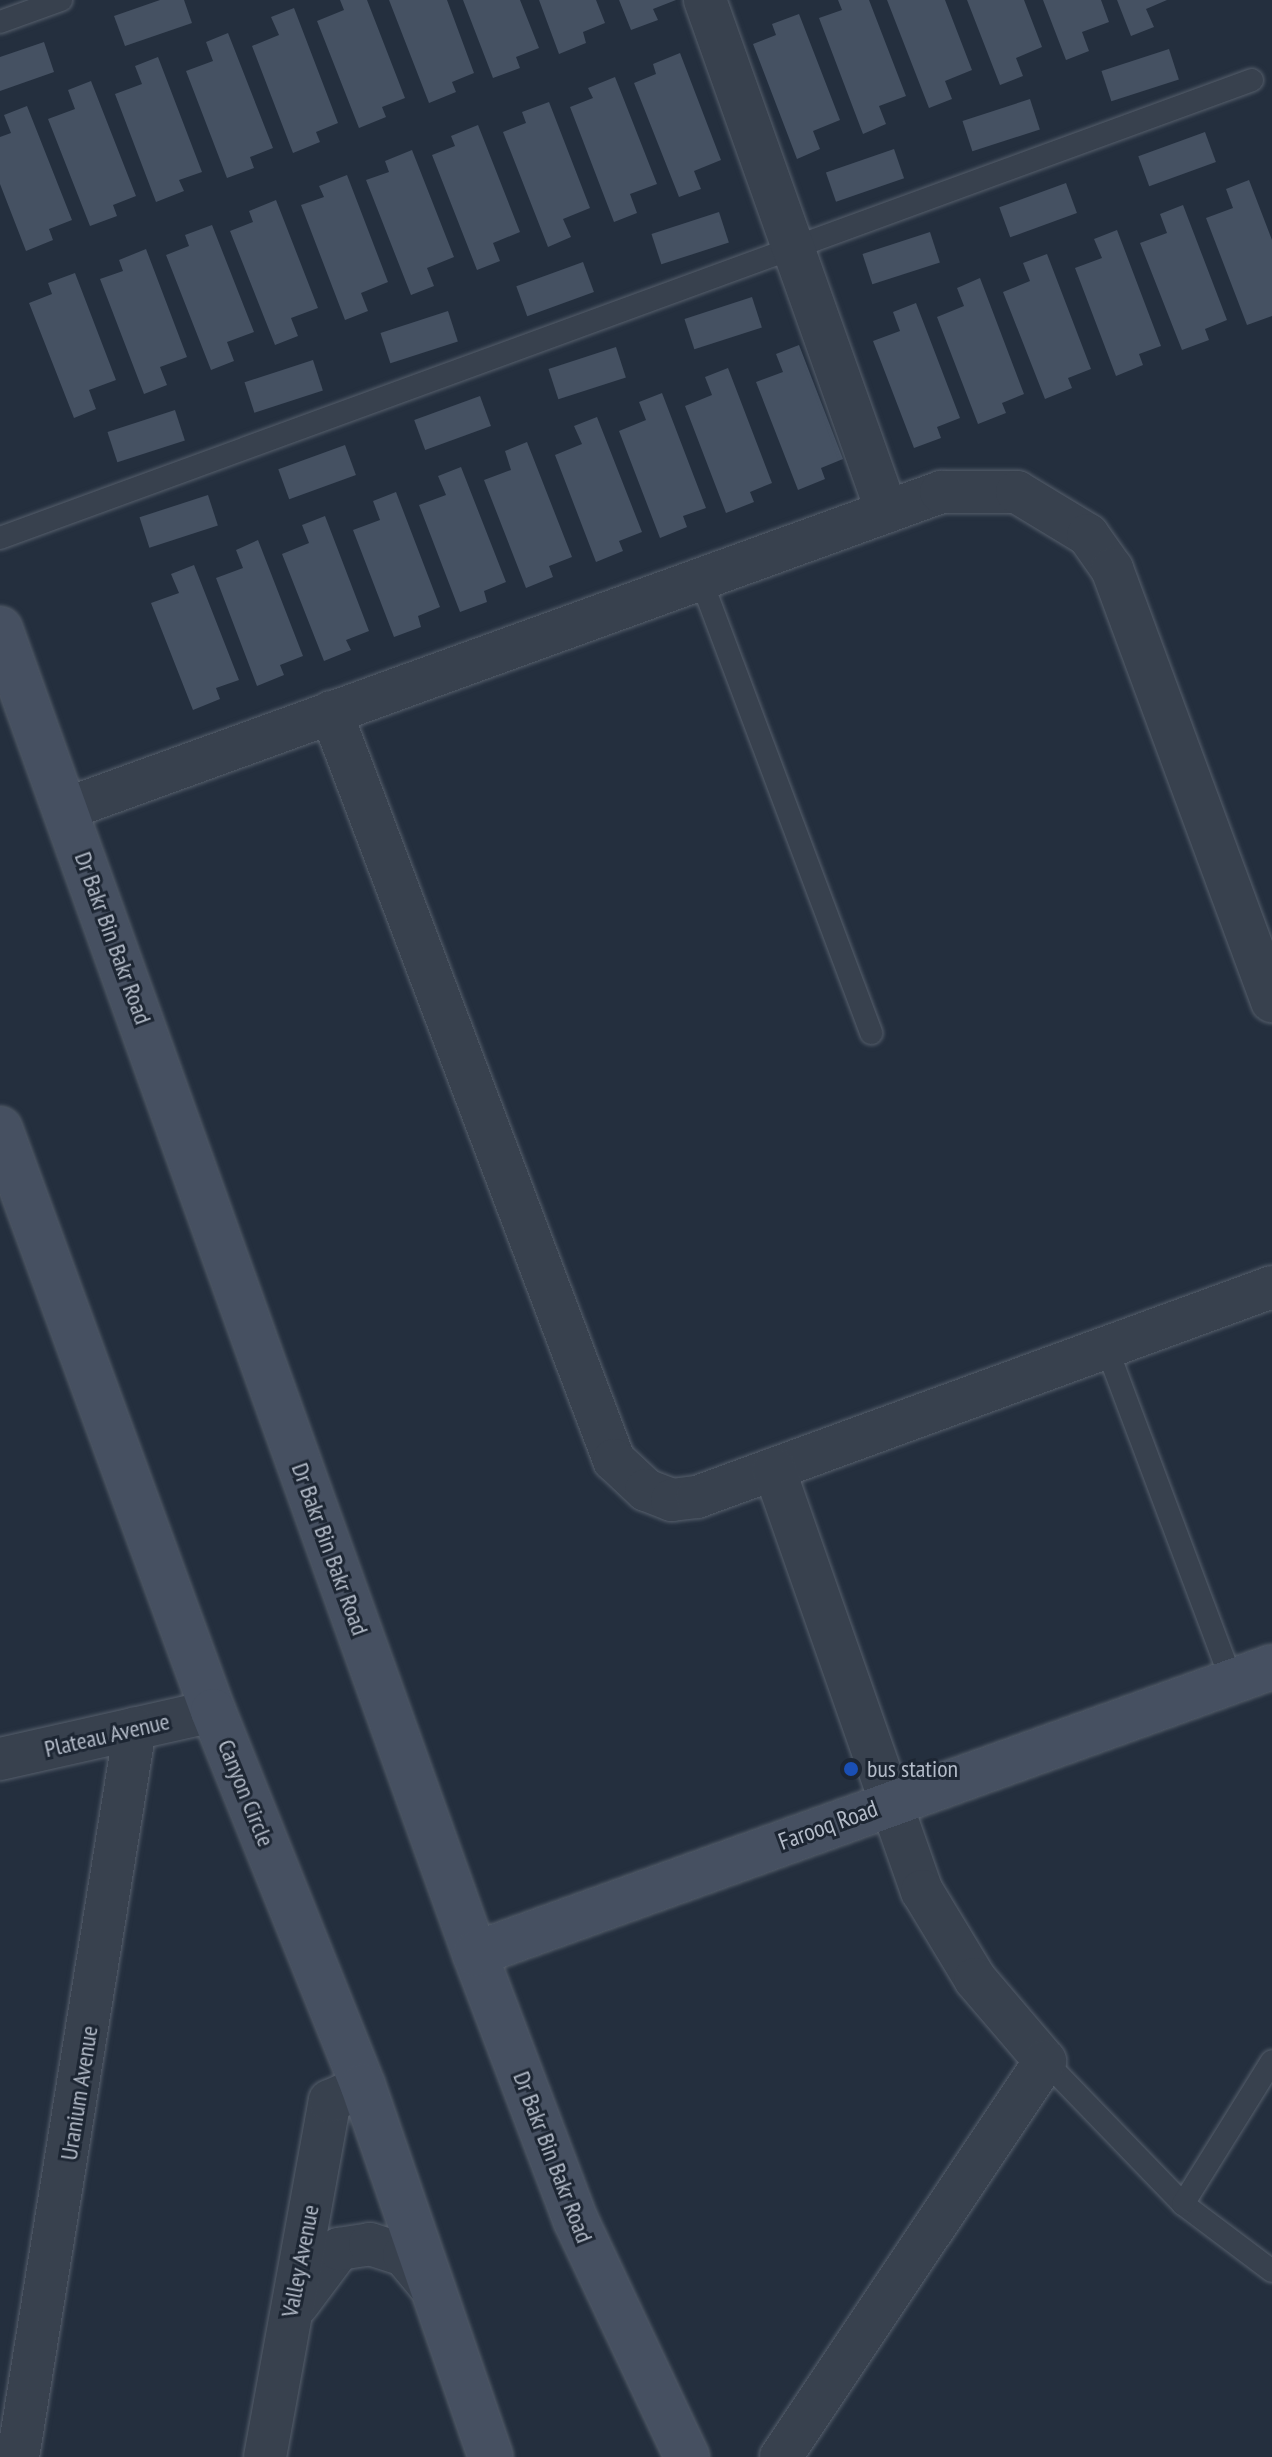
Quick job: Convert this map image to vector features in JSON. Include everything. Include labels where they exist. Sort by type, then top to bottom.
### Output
[{"type":"street","points":[[705,0],[796,247],[887,512]]},
{"type":"street","points":[[66,809],[887,512],[981,487],[1017,492],[1088,535],[1112,569],[1272,1001]]},
{"type":"street","name":"Dr Bakr Bin Bakr Road","points":[[0,629],[475,1954],[576,2221],[687,2457]]},
{"type":"street","points":[[331,712],[614,1460],[646,1490],[672,1500],[774,1469],[1272,1287]]},
{"type":"street","name":"Canyon Circle","points":[[0,1129],[213,1711],[363,2086],[491,2457]]},
{"type":"street","points":[[774,1469],[890,1802],[947,1939],[1045,2061],[781,2457]]},
{"type":"street","name":"Farooq Road","points":[[475,1954],[890,1802],[1272,1667]]},
{"type":"street","name":"Plateau Avenue","points":[[0,1759],[213,1711]]},
{"type":"street","name":"Uranium Avenue","points":[[18,2457],[135,1728]]},
{"type":"street","name":"Valley Avenue","points":[[265,2457],[330,2101],[363,2086]]},
{"type":"street","points":[[286,2335],[303,2289],[339,2249],[370,2244],[404,2255],[433,2290]]},
{"type":"lane","points":[[0,22],[61,0]]},
{"type":"lane","points":[[0,538],[1252,80]]},
{"type":"lane","points":[[701,580],[871,1033]]},
{"type":"lane","points":[[1107,1349],[1232,1681]]},
{"type":"lane","points":[[1045,2061],[1183,2204],[1272,2271]]},
{"type":"lane","points":[[1183,2204],[1272,2061]]},
{"type":"building","points":[[160,0],[184,0],[192,23],[125,46],[114,16]]},
{"type":"building","points":[[340,0],[367,0],[405,98],[382,107],[386,117],[359,128],[317,21],[344,10]]},
{"type":"building","points":[[389,0],[447,0],[474,73],[452,82],[456,92],[429,103]]},
{"type":"building","points":[[463,0],[520,0],[539,48],[516,57],[520,68],[493,78]]},
{"type":"building","points":[[539,0],[596,0],[605,23],[583,32],[586,43],[559,54]]},
{"type":"building","points":[[619,0],[676,0],[653,9],[658,20],[631,30]]},
{"type":"building","points":[[838,0],[869,0],[906,96],[879,106],[886,124],[863,134],[819,18],[842,10]]},
{"type":"building","points":[[887,0],[945,0],[972,70],[945,81],[952,99],[929,108]]},
{"type":"building","points":[[967,0],[1024,0],[1042,47],[1016,58],[1023,76],[1000,85]]},
{"type":"building","points":[[1043,0],[1101,0],[1109,22],[1082,32],[1089,51],[1066,60]]},
{"type":"building","points":[[1117,0],[1167,0],[1146,9],[1154,27],[1131,36]]},
{"type":"building","points":[[294,8],[338,123],[316,132],[320,142],[293,153],[252,46],[279,35],[271,17]]},
{"type":"building","points":[[799,14],[840,120],[813,131],[820,149],[797,159],[753,44],[776,35],[772,24]]},
{"type":"building","points":[[228,33],[273,148],[250,157],[254,168],[227,178],[186,71],[213,61],[206,42]]},
{"type":"building","points":[[44,42],[54,72],[0,91],[0,57]]},
{"type":"building","points":[[1169,49],[1179,79],[1111,101],[1101,71]]},
{"type":"building","points":[[680,53],[721,160],[694,171],[701,189],[679,197],[634,83],[656,74],[653,64]]},
{"type":"building","points":[[158,57],[202,172],[179,180],[184,191],[156,202],[115,94],[142,84],[135,66]]},
{"type":"building","points":[[615,77],[657,184],[630,194],[637,213],[614,222],[570,107],[593,98],[588,88]]},
{"type":"building","points":[[91,81],[136,196],[113,205],[117,216],[90,226],[48,119],[75,109],[68,90]]},
{"type":"building","points":[[1030,99],[1040,129],[972,151],[962,121]]},
{"type":"building","points":[[549,102],[590,208],[563,219],[571,237],[548,247],[503,132],[526,123],[522,112]]},
{"type":"building","points":[[27,106],[72,220],[49,229],[53,240],[26,251],[0,184],[0,137],[11,133],[4,115]]},
{"type":"building","points":[[478,125],[520,232],[493,243],[500,261],[477,270],[432,155],[455,146],[451,136]]},
{"type":"building","points":[[1205,132],[1216,162],[1149,186],[1138,156]]},
{"type":"building","points":[[894,149],[904,178],[836,202],[826,172]]},
{"type":"building","points":[[412,150],[454,257],[427,268],[434,286],[411,295],[366,180],[389,172],[385,161]]},
{"type":"building","points":[[347,175],[388,282],[361,293],[368,311],[345,320],[301,205],[324,197],[319,186]]},
{"type":"building","points":[[1249,180],[1272,240],[1272,316],[1247,325],[1206,218],[1233,208],[1226,189]]},
{"type":"building","points":[[1066,183],[1077,213],[1010,237],[999,207]]},
{"type":"building","points":[[276,200],[318,308],[291,318],[298,336],[275,345],[230,231],[253,222],[249,211]]},
{"type":"building","points":[[1183,205],[1227,320],[1205,329],[1209,340],[1182,350],[1140,243],[1167,233],[1160,214]]},
{"type":"building","points":[[719,212],[729,242],[661,264],[651,234]]},
{"type":"building","points":[[212,225],[254,332],[227,342],[234,361],[211,370],[166,255],[189,246],[185,235]]},
{"type":"building","points":[[1117,230],[1161,346],[1139,354],[1143,365],[1116,376],[1075,268],[1102,258],[1094,239]]},
{"type":"building","points":[[930,232],[940,262],[872,284],[862,254]]},
{"type":"building","points":[[146,249],[187,357],[160,367],[167,385],[144,394],[100,279],[123,271],[119,260]]},
{"type":"building","points":[[1047,254],[1091,369],[1068,378],[1072,388],[1045,399],[1003,292],[1030,281],[1023,263]]},
{"type":"building","points":[[583,262],[594,292],[527,316],[516,286]]},
{"type":"building","points":[[75,273],[116,380],[89,390],[96,409],[74,418],[29,303],[52,294],[48,283]]},
{"type":"building","points":[[980,278],[1024,394],[1002,403],[1006,413],[978,424],[937,317],[964,306],[957,288]]},
{"type":"building","points":[[752,297],[762,327],[694,349],[684,319]]},
{"type":"building","points":[[916,303],[960,418],[937,427],[941,438],[914,448],[873,341],[900,331],[893,312]]},
{"type":"building","points":[[448,311],[458,341],[390,363],[380,333]]},
{"type":"building","points":[[799,345],[843,459],[821,468],[825,479],[798,490],[756,382],[783,372],[776,354]]},
{"type":"building","points":[[616,347],[626,377],[558,399],[548,369]]},
{"type":"building","points":[[313,360],[323,390],[254,413],[245,382]]},
{"type":"building","points":[[728,368],[772,483],[750,492],[754,502],[726,513],[685,406],[712,395],[705,377]]},
{"type":"building","points":[[662,393],[706,508],[683,516],[687,527],[660,538],[619,431],[646,420],[639,402]]},
{"type":"building","points":[[480,396],[491,426],[425,450],[414,420]]},
{"type":"building","points":[[175,410],[185,440],[117,462],[107,432]]},
{"type":"building","points":[[597,417],[642,532],[619,541],[623,551],[596,562],[555,455],[582,444],[574,426]]},
{"type":"building","points":[[527,442],[572,557],[549,566],[553,577],[526,588],[484,480],[511,470],[505,451]]},
{"type":"building","points":[[345,445],[356,475],[289,499],[278,469]]},
{"type":"building","points":[[461,467],[506,582],[484,591],[487,602],[460,612],[419,505],[446,495],[438,476]]},
{"type":"building","points":[[396,492],[440,607],[418,616],[421,627],[394,637],[353,530],[380,520],[373,501]]},
{"type":"building","points":[[208,495],[218,525],[149,548],[140,517]]},
{"type":"building","points":[[325,516],[369,631],[346,640],[351,650],[324,661],[282,554],[309,543],[302,525]]},
{"type":"building","points":[[258,540],[303,656],[280,665],[284,675],[257,686],[216,578],[243,568],[236,550]]},
{"type":"building","points":[[194,565],[239,680],[216,688],[220,699],[193,710],[151,603],[179,593],[171,574]]},
{"type":"place","name":"bus station","points":[[851,1769]]}]
